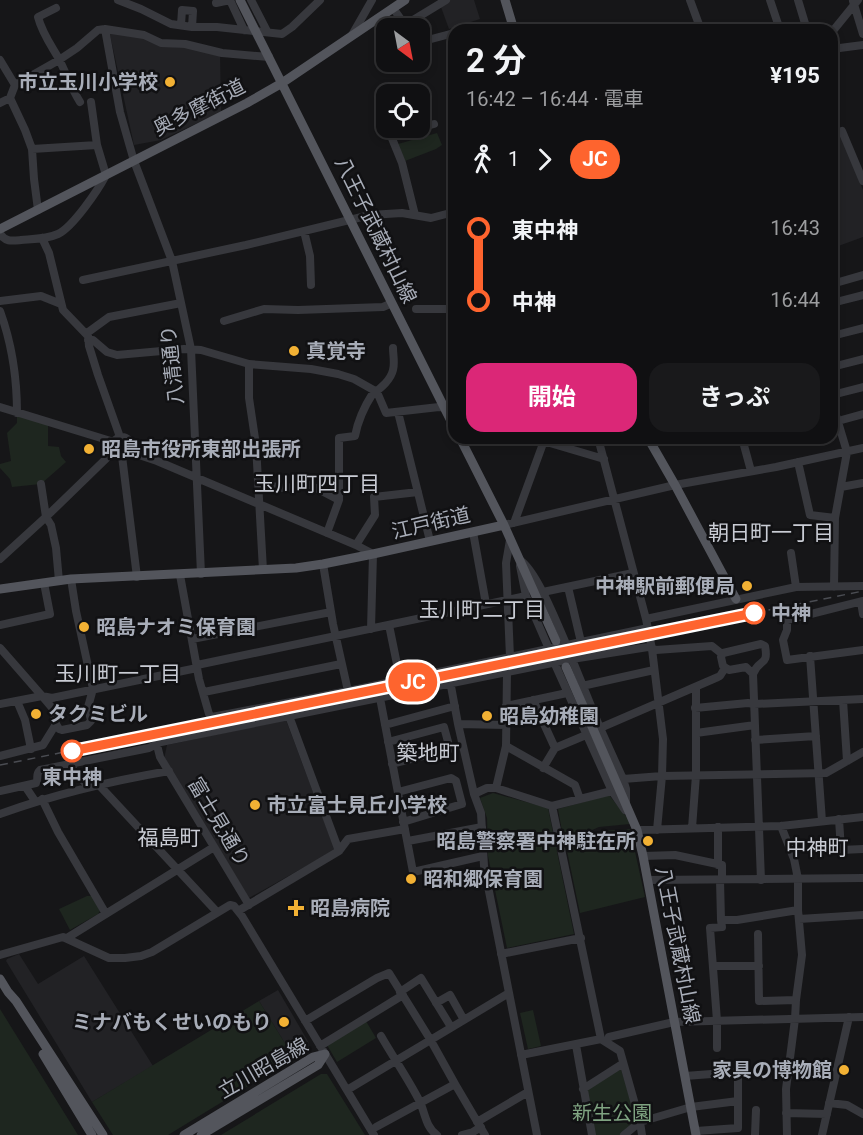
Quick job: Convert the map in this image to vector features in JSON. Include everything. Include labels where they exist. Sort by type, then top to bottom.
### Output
[{"type":"main road","name":"八王子武蔵村山線","points":[[240,0],[392,303],[448,404]]},
{"type":"main road","name":"奥多摩街道","points":[[0,232],[38,210],[248,103],[282,83],[405,0]]},
{"type":"main road","points":[[505,0],[510,24]]},
{"type":"main road","points":[[463,444],[504,525],[556,641]]},
{"type":"main road","points":[[651,444],[736,599]]},
{"type":"main road","name":"江戸街道","points":[[0,589],[71,579],[201,574],[323,564],[504,525]]},
{"type":"main road","name":"八王子武蔵村山線","points":[[566,667],[635,825],[648,880],[696,1133]]},
{"type":"main road","points":[[0,979],[18,1014],[92,1135]]},
{"type":"main road","points":[[8,992],[103,1135]]},
{"type":"main road","name":"立川昭島線","points":[[184,1135],[322,1050]]},
{"type":"main road","name":"立川昭島線","points":[[201,1135],[318,1065],[322,1050]]},
{"type":"street","points":[[118,0],[149,12],[171,24],[282,34],[318,1]]},
{"type":"street","points":[[216,3],[230,0],[244,30]]},
{"type":"street","points":[[251,0],[267,32]]},
{"type":"street","points":[[351,37],[372,0]]},
{"type":"street","points":[[419,18],[446,0]]},
{"type":"street","points":[[770,0],[778,24]]},
{"type":"street","points":[[798,0],[805,24]]},
{"type":"street","points":[[690,1],[699,24]]},
{"type":"street","points":[[838,24],[855,2]]},
{"type":"street","points":[[855,2],[863,34]]},
{"type":"street","points":[[56,8],[38,17],[43,32],[80,102]]},
{"type":"street","points":[[393,8],[400,18]]},
{"type":"street","points":[[181,25],[182,10],[193,11],[192,27]]},
{"type":"street","points":[[0,103],[10,98],[15,85],[59,60],[98,30],[105,28],[144,35],[161,43],[184,44],[222,53],[267,53]]},
{"type":"street","name":"八清通り","points":[[105,28],[120,112],[134,161],[172,261],[191,349],[201,574]]},
{"type":"street","points":[[430,39],[448,35]]},
{"type":"street","points":[[838,48],[863,45]]},
{"type":"street","points":[[0,60],[15,85]]},
{"type":"street","points":[[10,98],[32,149],[38,210]]},
{"type":"street","points":[[0,232],[3,239],[10,241],[42,238],[62,232],[99,189],[106,176],[97,145],[91,102]]},
{"type":"street","points":[[415,215],[402,164],[391,136],[434,124]]},
{"type":"street","points":[[838,132],[842,131],[863,182]]},
{"type":"street","points":[[32,149],[97,145]]},
{"type":"street","points":[[83,280],[370,215],[402,213],[431,218],[448,214]]},
{"type":"street","points":[[304,231],[310,256],[311,285]]},
{"type":"street","points":[[42,238],[50,253],[63,310],[87,337],[107,352],[117,355],[201,350],[249,364],[311,369],[354,379],[376,392],[386,414],[448,408]]},
{"type":"street","points":[[838,282],[863,275]]},
{"type":"street","points":[[838,301],[863,295]]},
{"type":"street","points":[[0,301],[41,296],[61,304]]},
{"type":"street","points":[[87,337],[109,317],[181,303]]},
{"type":"street","points":[[224,321],[264,309],[383,307],[392,303]]},
{"type":"street","points":[[416,309],[448,309]]},
{"type":"street","points":[[0,311],[6,328],[16,378],[17,412]]},
{"type":"street","points":[[838,334],[863,328]]},
{"type":"street","points":[[87,337],[119,442],[117,454],[196,447],[256,445]]},
{"type":"street","points":[[327,533],[339,500],[339,438],[355,436],[359,418],[366,404],[373,393],[389,378],[394,368],[393,348]]},
{"type":"street","points":[[838,365],[863,359]]},
{"type":"street","points":[[249,364],[249,398],[256,445],[263,570]]},
{"type":"street","points":[[838,393],[863,387]]},
{"type":"street","points":[[0,407],[119,442],[131,443],[128,452],[137,577]]},
{"type":"street","points":[[398,412],[430,541]]},
{"type":"street","points":[[838,420],[863,414]]},
{"type":"street","points":[[834,587],[835,518],[847,452],[838,426]]},
{"type":"street","points":[[0,559],[46,517],[119,442],[129,428]]},
{"type":"street","points":[[514,523],[542,444]]},
{"type":"street","points":[[559,444],[604,459]]},
{"type":"street","points":[[600,444],[652,649],[663,739],[657,830]]},
{"type":"street","points":[[743,444],[751,471]]},
{"type":"street","name":"江戸街道","points":[[504,525],[675,485],[863,448]]},
{"type":"street","points":[[128,452],[157,461],[373,554],[371,629]]},
{"type":"street","points":[[798,462],[810,515],[835,518]]},
{"type":"street","points":[[841,487],[863,483]]},
{"type":"street","points":[[40,484],[46,517],[51,525],[56,548],[59,581]]},
{"type":"street","points":[[259,484],[284,488],[310,486],[339,500]]},
{"type":"street","points":[[356,545],[375,514],[374,497],[418,492]]},
{"type":"street","points":[[473,532],[486,604]]},
{"type":"street","points":[[510,540],[506,563],[510,657]]},
{"type":"street","points":[[792,553],[796,587]]},
{"type":"street","points":[[519,559],[526,563],[543,592],[567,646]]},
{"type":"street","points":[[519,559],[525,596],[549,649]]},
{"type":"street","points":[[323,564],[348,691]]},
{"type":"street","points":[[543,592],[633,573]]},
{"type":"street","points":[[180,575],[197,667],[215,731]]},
{"type":"street","points":[[71,579],[93,689],[88,707]]},
{"type":"street","points":[[0,624],[50,614],[44,583]]},
{"type":"street","points":[[646,619],[796,587],[863,586]]},
{"type":"street","points":[[568,587],[581,642]]},
{"type":"street","points":[[0,704],[42,696],[59,697],[525,596]]},
{"type":"street","points":[[863,614],[862,602],[787,620],[787,630],[783,640],[787,660],[863,650]]},
{"type":"street","points":[[192,639],[331,612]]},
{"type":"street","points":[[389,625],[400,679]]},
{"type":"street","points":[[212,717],[648,628]]},
{"type":"street","points":[[722,654],[762,644],[765,646],[767,655],[753,674],[761,880]]},
{"type":"street","points":[[0,791],[36,783],[40,770],[149,748],[161,742],[554,662],[648,647],[656,650],[712,646],[722,654]]},
{"type":"street","points":[[0,648],[53,710]]},
{"type":"street","points":[[722,654],[722,664],[729,670],[744,667],[767,655]]},
{"type":"street","points":[[810,656],[822,821]]},
{"type":"street","points":[[572,659],[623,779],[626,803]]},
{"type":"street","points":[[554,662],[612,791],[635,825],[657,830],[759,827],[863,817]]},
{"type":"street","points":[[204,692],[341,664]]},
{"type":"street","points":[[744,667],[753,674]]},
{"type":"street","points":[[600,728],[696,687],[720,675],[725,668]]},
{"type":"street","points":[[448,670],[474,794],[482,813],[483,856],[537,1135]]},
{"type":"street","points":[[582,686],[654,670]]},
{"type":"street","points":[[496,788],[506,746],[507,673]]},
{"type":"street","points":[[692,828],[696,775],[696,687]]},
{"type":"street","points":[[59,697],[53,705],[53,710],[59,729],[89,724],[91,721],[88,707],[77,693]]},
{"type":"street","points":[[506,706],[567,693]]},
{"type":"street","points":[[380,698],[413,872],[483,856]]},
{"type":"street","points":[[695,708],[748,703],[863,699]]},
{"type":"street","points":[[533,700],[555,748]]},
{"type":"street","points":[[843,700],[847,761]]},
{"type":"street","points":[[17,701],[25,720],[31,749]]},
{"type":"street","points":[[385,725],[455,706]]},
{"type":"street","points":[[289,716],[339,851]]},
{"type":"street","points":[[0,756],[43,745],[56,724]]},
{"type":"street","points":[[458,724],[506,725]]},
{"type":"street","points":[[696,734],[755,725]]},
{"type":"street","points":[[388,742],[444,727],[450,749],[392,764]]},
{"type":"street","points":[[543,768],[555,748],[586,735]]},
{"type":"street","points":[[755,740],[816,736]]},
{"type":"street","name":"富士見通り","points":[[157,745],[160,757],[249,904]]},
{"type":"street","points":[[506,746],[574,785],[580,799]]},
{"type":"street","points":[[623,779],[662,776],[826,773],[863,752]]},
{"type":"street","points":[[69,765],[89,787]]},
{"type":"street","points":[[0,814],[39,800],[99,784],[169,771]]},
{"type":"street","points":[[238,911],[339,851],[348,839],[404,825],[462,804],[456,781],[451,778],[398,792]]},
{"type":"street","points":[[99,784],[217,912]]},
{"type":"street","points":[[25,786],[39,800],[106,914]]},
{"type":"street","points":[[474,794],[487,788],[496,788],[552,806],[612,791]]},
{"type":"street","points":[[552,806],[580,938],[605,1038],[620,1051],[642,1135]]},
{"type":"street","points":[[839,819],[841,850],[863,849]]},
{"type":"street","points":[[781,826],[794,859],[798,879],[802,955],[786,1089],[787,1135]]},
{"type":"street","points":[[408,841],[482,827]]},
{"type":"street","points":[[718,827],[718,865]]},
{"type":"street","points":[[67,938],[214,847]]},
{"type":"street","points":[[643,856],[675,855],[722,865],[722,927],[710,928],[717,1048]]},
{"type":"street","points":[[648,880],[863,878]]},
{"type":"street","points":[[0,955],[58,938],[67,938],[109,958],[141,956],[152,952],[230,905],[234,906],[347,1090],[375,1131],[455,1084]]},
{"type":"street","points":[[721,920],[737,920],[798,910]]},
{"type":"street","points":[[799,919],[863,915]]},
{"type":"street","points":[[758,934],[759,1001],[796,1000]]},
{"type":"street","points":[[501,954],[580,938]]},
{"type":"street","points":[[713,966],[759,966]]},
{"type":"street","points":[[304,1021],[389,973],[481,1128]]},
{"type":"street","points":[[322,1050],[421,978],[451,1027]]},
{"type":"street","points":[[347,1090],[509,993]]},
{"type":"street","points":[[436,1003],[450,995],[464,1020]]},
{"type":"street","points":[[822,1135],[849,1017]]},
{"type":"street","points":[[521,1055],[576,1045],[674,1022],[863,1017]]},
{"type":"street","points":[[381,1036],[420,1103],[432,1134]]},
{"type":"street","points":[[576,1045],[592,1135]]},
{"type":"street","points":[[583,1089],[622,1065]]},
{"type":"street","points":[[685,1076],[738,1072],[738,1128],[696,1133]]},
{"type":"street","points":[[462,1135],[481,1128],[528,1092]]},
{"type":"street","points":[[624,1135],[640,1122],[691,1107],[738,1101]]},
{"type":"street","points":[[829,1103],[847,1105],[863,1113]]},
{"type":"street","points":[[755,1135],[756,1110]]},
{"type":"street","points":[[786,1113],[827,1114]]},
{"type":"shaded area","points":[[450,0],[474,0],[480,19],[464,24],[448,24],[448,26],[441,7]]},
{"type":"shaded area","name":"市立玉川小学校","points":[[109,30],[143,36],[162,46],[220,51],[221,112],[161,140],[134,145]]},
{"type":"shaded area","points":[[841,133],[863,190],[863,237],[838,246],[838,134]]},
{"type":"shaded area","name":"市立富士見丘小学校","points":[[286,720],[335,850],[249,898],[164,759],[167,745]]},
{"type":"shaded area","points":[[19,954],[38,984],[84,956],[153,1066],[92,1102],[6,961]]},
{"type":"shaded area","name":"ミナバもくせいのもり","points":[[278,990],[309,1043],[308,1050],[294,1058],[259,1001]]},
{"type":"green space","points":[[437,133],[442,145],[405,161],[398,144],[419,138],[430,138],[430,135]]},
{"type":"green space","points":[[17,414],[48,424],[48,446],[59,447],[61,456],[66,462],[41,484],[12,487],[10,479],[0,468],[0,464],[11,461],[7,433],[17,423]]},
{"type":"green space","points":[[493,793],[548,808],[574,934],[507,948],[488,856],[487,818],[480,798]]},
{"type":"green space","points":[[609,795],[630,824],[599,827],[564,842],[558,809]]},
{"type":"green space","points":[[630,829],[645,897],[580,913],[566,846],[601,831]]},
{"type":"green space","points":[[87,896],[92,896],[100,911],[70,930],[59,909]]},
{"type":"green space","points":[[259,1001],[294,1058],[168,1135],[113,1135],[92,1102]]},
{"type":"green space","points":[[0,1009],[78,1135],[0,1135]]},
{"type":"green space","points":[[533,1010],[541,1046],[528,1049],[520,1013]]},
{"type":"green space","points":[[366,1021],[376,1038],[337,1062],[327,1045]]},
{"type":"green space","name":"新生公園","points":[[621,1069],[637,1122],[620,1135],[595,1135],[585,1090]]},
{"type":"green space","points":[[321,1074],[327,1074],[365,1135],[221,1135]]},
{"type":"railway","points":[[0,765],[863,591]]},
{"type":"train","name":"JC","points":[[72,751],[754,613]]},
{"type":"place","name":"市立玉川小学校","points":[[170,82]]},
{"type":"place","name":"真覚寺","points":[[294,351]]},
{"type":"place","name":"昭島市役所東部出張所","points":[[89,449]]},
{"type":"place","name":"中神駅前郵便局","points":[[747,586]]},
{"type":"place","name":"中神","points":[[754,613]]},
{"type":"place","name":"昭島ナオミ保育園","points":[[84,627]]},
{"type":"place","name":"タクミビル","points":[[36,714]]},
{"type":"place","name":"昭島幼稚園","points":[[487,716]]},
{"type":"place","name":"東中神","points":[[72,751]]},
{"type":"place","name":"市立富士見丘小学校","points":[[255,805]]},
{"type":"place","name":"昭島警察署中神駐在所","points":[[648,841]]},
{"type":"place","name":"昭和郷保育園","points":[[411,879]]},
{"type":"place","name":"昭島病院","points":[[296,908]]},
{"type":"place","name":"ミナバもくせいのもり","points":[[284,1022]]},
{"type":"place","name":"家具の博物館","points":[[844,1070]]},
{"type":"district","name":"玉川町四丁目","points":[[317,484]]},
{"type":"district","name":"朝日町一丁目","points":[[771,533]]},
{"type":"district","name":"玉川町二丁目","points":[[482,610]]},
{"type":"district","name":"玉川町一丁目","points":[[118,674]]},
{"type":"district","name":"築地町","points":[[428,753]]},
{"type":"district","name":"福島町","points":[[169,838]]},
{"type":"district","name":"中神町","points":[[817,848]]}]
